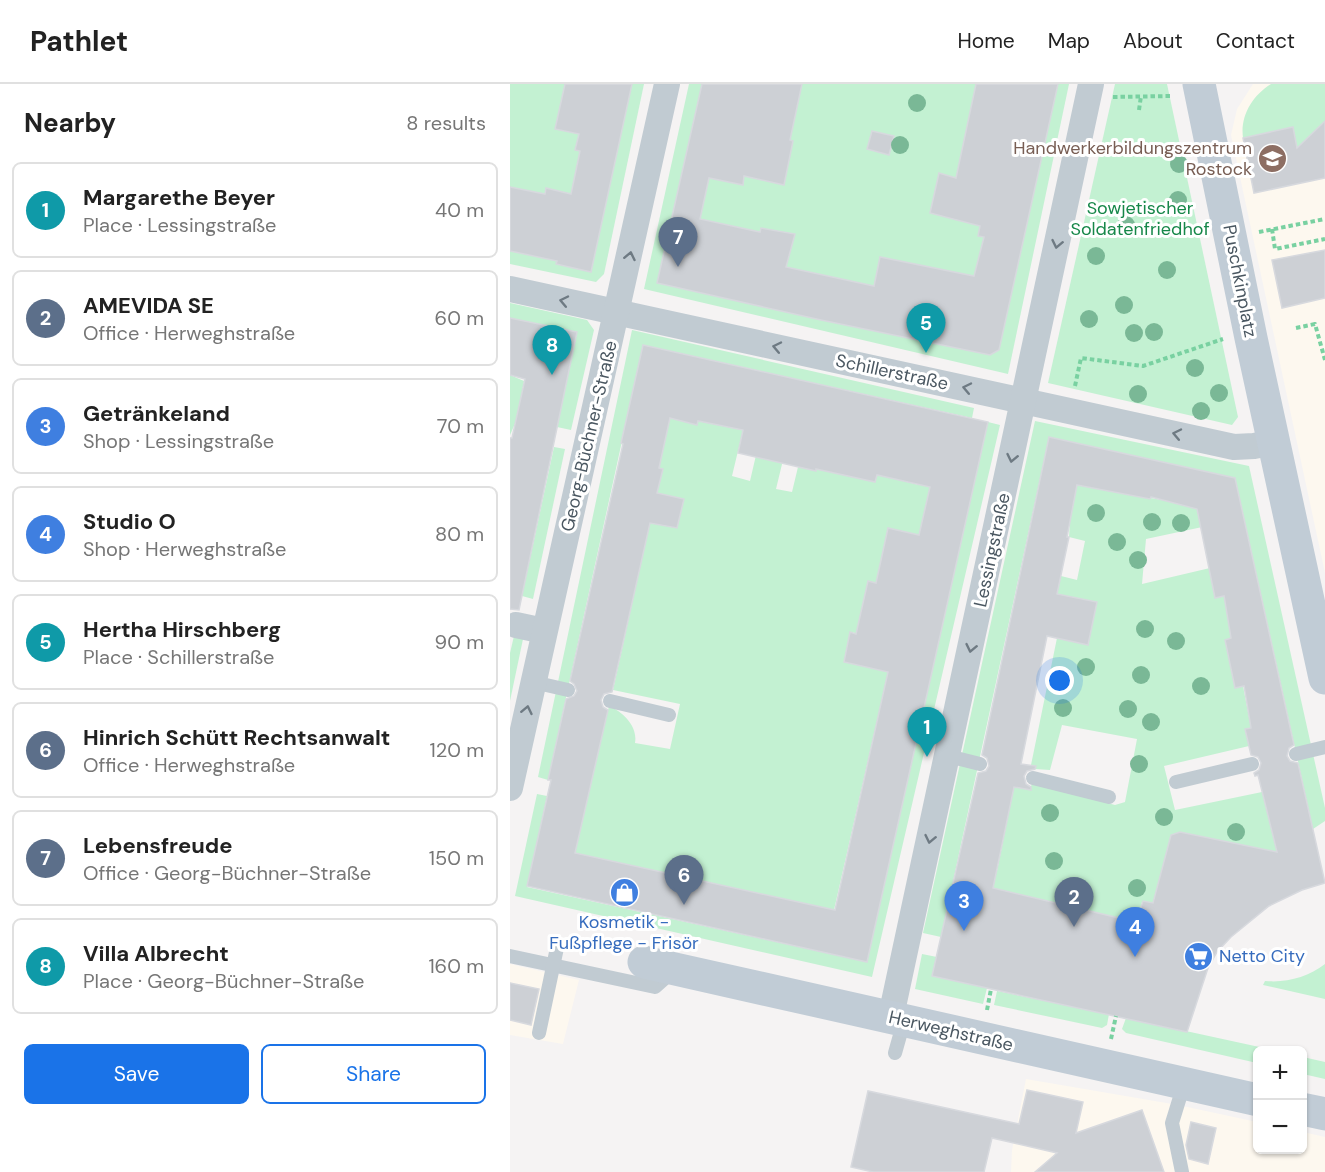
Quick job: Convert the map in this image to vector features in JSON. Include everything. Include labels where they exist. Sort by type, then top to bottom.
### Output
[{"type":"street","name":"Georg-Büchner-Straße","points":[[510,788],[618,313],[667,84]]},
{"type":"street","name":"Puschkinplatz","points":[[1188,90],[1274,442],[1325,678]]},
{"type":"street","name":"Lessingstraße","points":[[898,1018],[948,756],[1090,91]]},
{"type":"street","name":"Schillerstraße","points":[[510,289],[1234,447],[1274,442]]},
{"type":"street","points":[[516,625],[544,631]]},
{"type":"street","name":"Herweghstraße","points":[[644,962],[1253,1099]]},
{"type":"street","points":[[1307,1110],[1325,1114]]},
{"type":"lane","points":[[533,682],[568,690]]},
{"type":"lane","points":[[610,700],[669,715]]},
{"type":"lane","points":[[1296,754],[1325,747]]},
{"type":"lane","points":[[948,756],[980,764]]},
{"type":"lane","points":[[1176,782],[1252,764]]},
{"type":"lane","points":[[1033,778],[1109,797]]},
{"type":"lane","points":[[539,1033],[558,944]]},
{"type":"lane","points":[[510,956],[656,987],[675,969]]},
{"type":"lane","points":[[895,1053],[898,1018]]},
{"type":"lane","points":[[1182,1172],[1172,1122],[1184,1084]]},
{"type":"path","points":[[1090,91],[1141,96],[1188,90]]},
{"type":"path","points":[[1139,110],[1141,96]]},
{"type":"path","points":[[1259,232],[1325,219]]},
{"type":"path","points":[[1272,229],[1275,249],[1325,238]]},
{"type":"path","points":[[1296,328],[1315,324],[1325,360]]},
{"type":"path","points":[[1070,411],[1081,358],[1143,366],[1230,337]]},
{"type":"path","points":[[987,1010],[991,989]]},
{"type":"shaded area","points":[[1253,84],[1325,84],[1325,573],[1231,135],[1237,109]]},
{"type":"shaded area","points":[[510,964],[579,980],[563,1044],[510,1035]]},
{"type":"shaded area","points":[[1026,1079],[1178,1105],[1253,1121],[1253,1154],[1307,1154],[1307,1133],[1325,1137],[1325,1172],[1011,1172],[1012,1150]]},
{"type":"green space","points":[[510,84],[644,84],[604,274],[596,282],[510,264]]},
{"type":"green space","points":[[689,84],[1069,84],[1008,374],[644,289]]},
{"type":"green space","name":"Sowjetischer Soldatenfriedhof","points":[[1115,84],[1167,84],[1238,417],[1232,425],[1048,383]]},
{"type":"green space","points":[[1271,84],[1325,84],[1325,121],[1301,166],[1292,128],[1243,138],[1243,122],[1249,107],[1258,94]]},
{"type":"green space","points":[[510,303],[587,320],[594,330],[571,430],[557,427],[577,333],[510,318]]},
{"type":"green space","points":[[632,330],[974,408],[972,418],[643,345],[548,780],[538,777]]},
{"type":"green space","points":[[510,375],[524,381],[517,419],[510,435]]},
{"type":"green space","points":[[672,407],[700,408],[734,416],[732,428],[743,430],[732,476],[750,481],[763,425],[790,431],[776,489],[792,492],[798,467],[816,471],[823,436],[839,474],[875,482],[883,447],[909,453],[903,481],[919,485],[938,451],[904,590],[868,582],[861,612],[896,620],[891,642],[851,632],[888,672],[834,910],[575,853],[609,706],[632,725],[635,743],[670,749],[680,704],[613,690],[650,522],[677,528],[684,499],[657,493],[663,469],[645,465]]},
{"type":"green space","points":[[1035,421],[1249,466],[1325,808],[1325,821],[1313,829],[1235,478],[1049,437],[941,937],[923,933]]},
{"type":"green space","points":[[988,422],[1000,425],[872,977],[515,896],[537,794],[547,796],[527,887],[867,962]]},
{"type":"green space","points":[[554,447],[565,449],[533,599],[522,596]]},
{"type":"green space","points":[[1077,485],[1204,510],[1207,526],[1146,539],[1142,584],[1210,568],[1224,596],[1231,638],[1225,640],[1235,688],[1243,686],[1251,728],[1245,730],[1249,746],[1164,766],[1175,810],[1262,792],[1277,852],[1180,832],[1171,835],[1153,903],[1142,902],[1136,922],[989,887],[997,871],[1014,787],[1030,790],[1032,783],[1115,805],[1125,802],[1137,739],[1062,725],[1050,770],[1035,769],[1035,766],[1031,765],[1057,638],[1088,644],[1097,603],[1057,594],[1061,576],[1077,580],[1085,541],[1069,537]]},
{"type":"green space","points":[[514,636],[523,639],[510,701],[510,653]]},
{"type":"green space","points":[[922,954],[937,957],[932,976],[987,988],[983,1004],[915,989]]},
{"type":"green space","points":[[1325,964],[1325,999],[1263,985],[1265,981],[1289,980],[1304,976]]},
{"type":"green space","points":[[997,991],[1109,1014],[1107,1025],[1102,1028],[994,1005]]},
{"type":"green space","points":[[1126,1018],[1255,1046],[1253,1062],[1126,1033],[1122,1029]]},
{"type":"green space","points":[[1307,1058],[1325,1062],[1325,1079],[1307,1075]]},
{"type":"building","points":[[565,84],[632,84],[591,272],[556,264],[557,261],[510,251],[510,187],[545,194],[546,188],[571,194],[580,151],[575,150],[579,134],[555,129]]},
{"type":"building","points":[[702,84],[802,84],[790,140],[793,141],[784,185],[744,176],[743,185],[709,178],[700,219],[760,232],[761,228],[795,234],[786,267],[874,286],[880,257],[974,276],[984,237],[978,236],[980,226],[930,213],[939,173],[956,178],[976,84],[1058,84],[999,350],[990,355],[657,283]]},
{"type":"building","name":"Handwerkerbildungszentrum Rostock","points":[[1325,121],[1325,178],[1254,193],[1243,138],[1293,127],[1297,148]]},
{"type":"building","points":[[872,131],[894,136],[889,155],[867,149]]},
{"type":"building","points":[[1325,250],[1325,298],[1282,308],[1272,260]]},
{"type":"building","points":[[510,318],[577,332],[519,610],[510,609],[510,438],[512,438],[525,379],[510,375]]},
{"type":"building","points":[[643,345],[988,422],[867,962],[527,886],[551,780],[548,780],[566,699],[574,696],[577,691],[570,681],[623,444],[621,443]],"holes":[[[670,418],[697,425],[698,421],[743,430],[738,453],[875,482],[877,475],[930,487],[919,535],[888,528],[876,583],[868,581],[856,634],[850,632],[844,662],[888,672],[835,910],[575,853],[608,710],[603,707],[601,700],[604,694],[612,692],[650,523],[677,528],[684,499],[657,493],[663,469],[659,468]]]},
{"type":"building","points":[[1049,437],[1235,478],[1294,745],[1289,748],[1287,756],[1290,761],[1298,763],[1325,883],[1302,890],[1269,906],[1231,937],[1217,952],[1208,968],[1187,1032],[932,976],[978,773],[986,771],[989,766],[987,758],[982,755]],"holes":[[[1077,485],[1150,499],[1151,497],[1197,509],[1215,598],[1224,596],[1231,638],[1225,640],[1235,688],[1244,686],[1251,728],[1245,729],[1251,755],[1258,757],[1261,763],[1259,770],[1254,773],[1255,776],[1258,775],[1277,852],[1180,832],[1171,835],[1153,903],[1143,901],[1136,922],[993,888],[1014,787],[1031,790],[1024,776],[1027,771],[1035,769],[1036,766],[1021,764],[1047,636],[1088,645],[1097,602],[1057,594]]]},
{"type":"building","points":[[510,983],[539,989],[531,1025],[510,1020]]},
{"type":"building","points":[[1027,1090],[1083,1102],[1076,1133],[1142,1110],[1164,1172],[1035,1172],[1057,1153],[992,1138],[984,1172],[873,1172],[851,1167],[868,1091],[1019,1124]]},
{"type":"building","points":[[1191,1122],[1216,1128],[1208,1164],[1189,1159],[1186,1145]]},
{"type":"place","name":"Handwerkerbildungszentrum Rostock","points":[[1273,158]]},
{"type":"place","name":"Lebensfreude","points":[[678,267]]},
{"type":"place","name":"Hertha Hirschberg","points":[[926,353]]},
{"type":"place","name":"Villa Albrecht","points":[[552,375]]},
{"type":"place","name":"Margarethe Beyer","points":[[927,757]]},
{"type":"place","name":"Kosmetik - Fußpflege - Frisör","points":[[624,893]]},
{"type":"place","name":"Hinrich Schütt Rechtsanwalt","points":[[684,905]]},
{"type":"place","name":"AMEVIDA SE","points":[[1074,927]]},
{"type":"place","name":"Getränkeland","points":[[964,931]]},
{"type":"place","name":"Netto City","points":[[1198,956]]},
{"type":"place","name":"Studio O","points":[[1135,957]]}]
